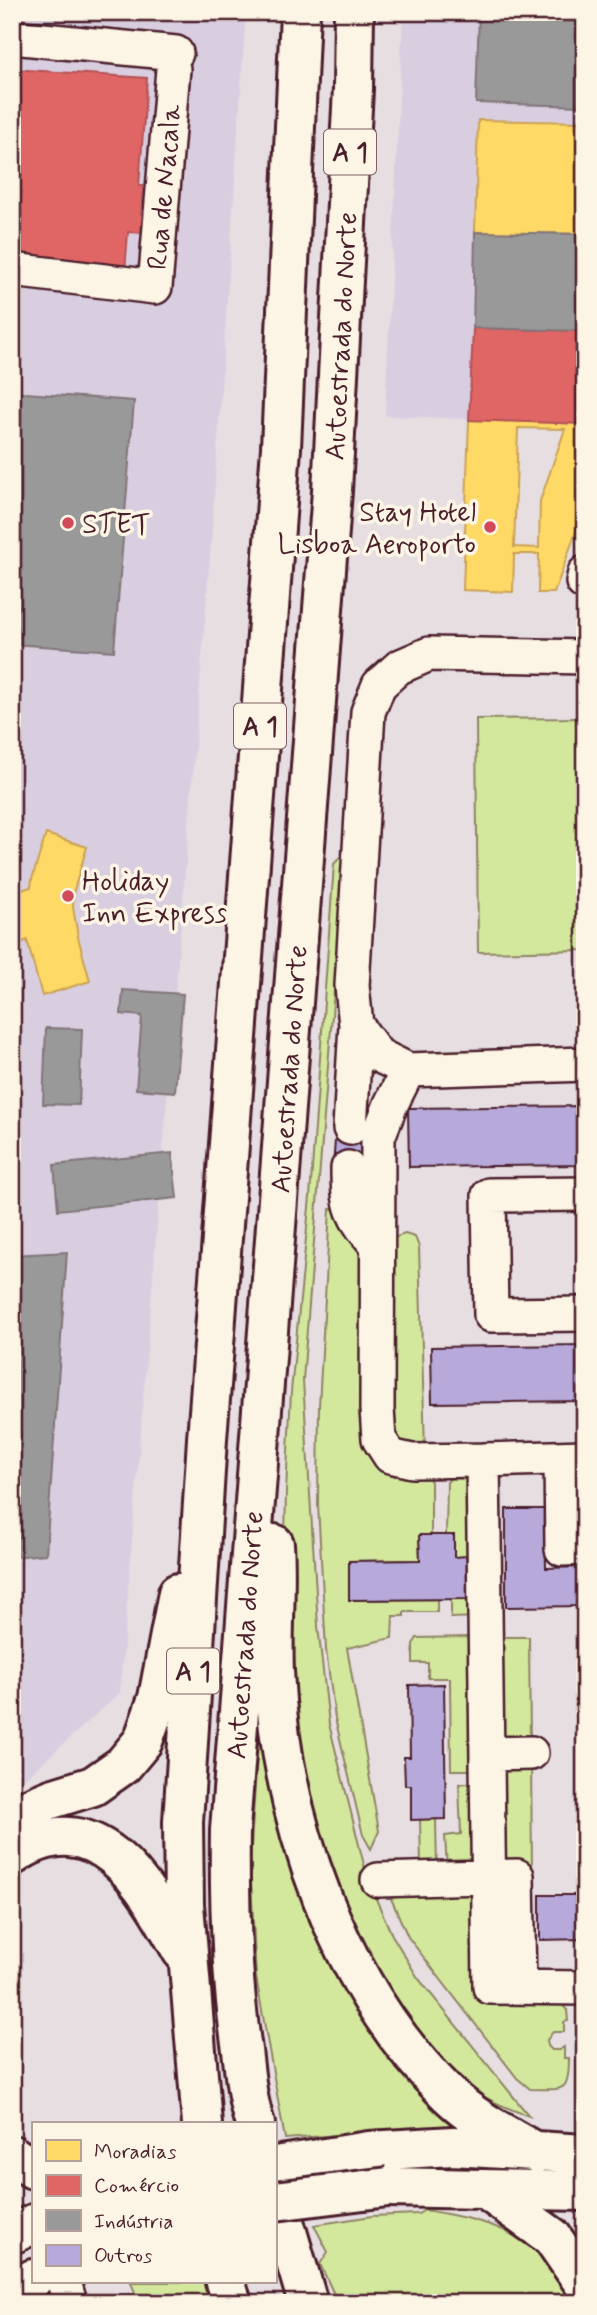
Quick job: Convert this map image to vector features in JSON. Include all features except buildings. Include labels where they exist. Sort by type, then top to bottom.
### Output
[{"type":"highway","name":"Autoestrada do Norte","points":[[202,2122],[184,1904],[183,1822],[207,1439],[281,461],[300,12]]},
{"type":"highway","name":"Autoestrada do Norte","points":[[254,2122],[249,2106],[238,2022],[229,1899],[233,1770],[332,491],[352,116],[354,12]]},
{"type":"highway","points":[[12,1819],[51,1799],[93,1786],[123,1765],[143,1741],[158,1698],[207,1439]]},
{"type":"highway","points":[[258,1448],[272,1508],[275,1551],[274,1672],[281,1737],[295,1812],[314,1875],[354,1968],[382,2016],[415,2058],[450,2096],[479,2119],[537,2153]]},
{"type":"highway","points":[[12,1856],[27,1846],[64,1836],[102,1846],[126,1866],[153,1899],[188,1961]]},
{"type":"highway","points":[[276,2166],[369,2151],[453,2146],[585,2154]]},
{"type":"highway","points":[[12,2155],[32,2168]]},
{"type":"highway","points":[[276,2201],[388,2187],[585,2191]]},
{"type":"highway","points":[[486,2190],[552,2237],[585,2286]]},
{"type":"highway","points":[[276,2194],[308,2303]]},
{"type":"highway","points":[[12,2234],[32,2224]]},
{"type":"highway","points":[[12,2273],[32,2263]]},
{"type":"highway","points":[[12,2301],[32,2280]]},
{"type":"highway","points":[[226,2284],[232,2303]]},
{"type":"street","name":"Rua de Nacala","points":[[12,37],[174,61],[155,287],[12,270]]},
{"type":"street","points":[[350,1128],[356,1025],[352,986],[368,712],[379,685],[398,667],[429,654],[574,657],[585,631]]},
{"type":"street","points":[[356,1025],[378,1055],[408,1070],[585,1064]]},
{"type":"street","points":[[408,1070],[378,1137],[379,1439],[390,1456],[412,1461],[573,1457],[562,1549],[585,1548]]},
{"type":"street","points":[[348,1168],[348,1200],[358,1225],[377,1245]]},
{"type":"street","points":[[585,1194],[489,1195],[491,1315],[585,1314]]},
{"type":"street","points":[[483,1460],[487,1754],[512,1876],[490,1987],[585,1988]]},
{"type":"street","points":[[487,1754],[531,1753]]},
{"type":"street","points":[[377,1880],[512,1876]]},
{"type":"street","points":[[65,2284],[70,2303]]},
{"type":"shaded area","points":[[12,12],[246,12],[211,544],[120,1693],[12,1790]]},
{"type":"shaded area","points":[[403,12],[585,12],[585,423],[385,416]]},
{"type":"green space","points":[[585,718],[585,950],[478,952],[476,719]]},
{"type":"green space","points":[[345,852],[303,1380],[318,1626],[329,1724],[368,1881],[392,1935],[418,1978],[529,2116],[477,2093],[437,2052],[429,2054],[353,1939],[305,1801],[283,1638],[286,1491],[291,1392],[310,1197],[334,864]]},
{"type":"green space","points":[[339,1208],[365,1266],[377,1465],[395,1476],[428,1476],[431,1482],[431,1535],[419,1535],[420,1560],[350,1561],[350,1600],[437,1599],[437,1612],[404,1612],[404,1616],[393,1616],[392,1638],[347,1648],[379,1831],[371,1849],[363,1835],[335,1718],[326,1650],[318,1505],[319,1406],[330,1209]]},
{"type":"green space","points":[[405,1234],[415,1237],[419,1247],[425,1450],[400,1450],[389,1437],[390,1247],[396,1237]]},
{"type":"green space","points":[[452,1477],[475,1477],[481,1617],[451,1618],[451,1599],[468,1556],[454,1557],[454,1535],[446,1535],[447,1482]]},
{"type":"green space","points":[[265,1634],[284,1800],[456,2126],[285,2139],[256,1977],[250,1862]]},
{"type":"green space","points":[[471,1637],[478,1770],[451,1770],[450,1678],[428,1678],[428,1663],[413,1663],[413,1644],[417,1638]]},
{"type":"green space","points":[[498,1637],[529,1637],[530,1745],[499,1745]]},
{"type":"green space","points":[[500,1760],[531,1760],[532,1869],[501,1870]]},
{"type":"green space","points":[[476,1782],[481,1862],[447,1868],[445,1836],[461,1834],[459,1784]]},
{"type":"green space","points":[[420,1819],[436,1819],[437,1872],[421,1865]]},
{"type":"green space","points":[[385,1885],[477,1886],[487,1998],[492,2005],[561,2004],[567,2010],[568,2021],[564,2022],[564,2032],[553,2032],[547,2040],[552,2050],[564,2047],[564,2058],[569,2058],[568,2078],[562,2087],[530,2089],[517,2078],[408,1937]]},
{"type":"green space","points":[[425,2210],[473,2220],[513,2235],[546,2261],[560,2279],[572,2303],[338,2303],[320,2264],[328,2252],[314,2225],[372,2216],[418,2214]]},
{"type":"green space","points":[[132,2284],[207,2284],[212,2303],[139,2303]]},
{"type":"place","name":"STET","points":[[68,523]]},
{"type":"place","name":"Stay Hotel Lisboa Aeroporto","points":[[490,527]]},
{"type":"place","name":"Holiday Inn Express","points":[[68,896]]}]
